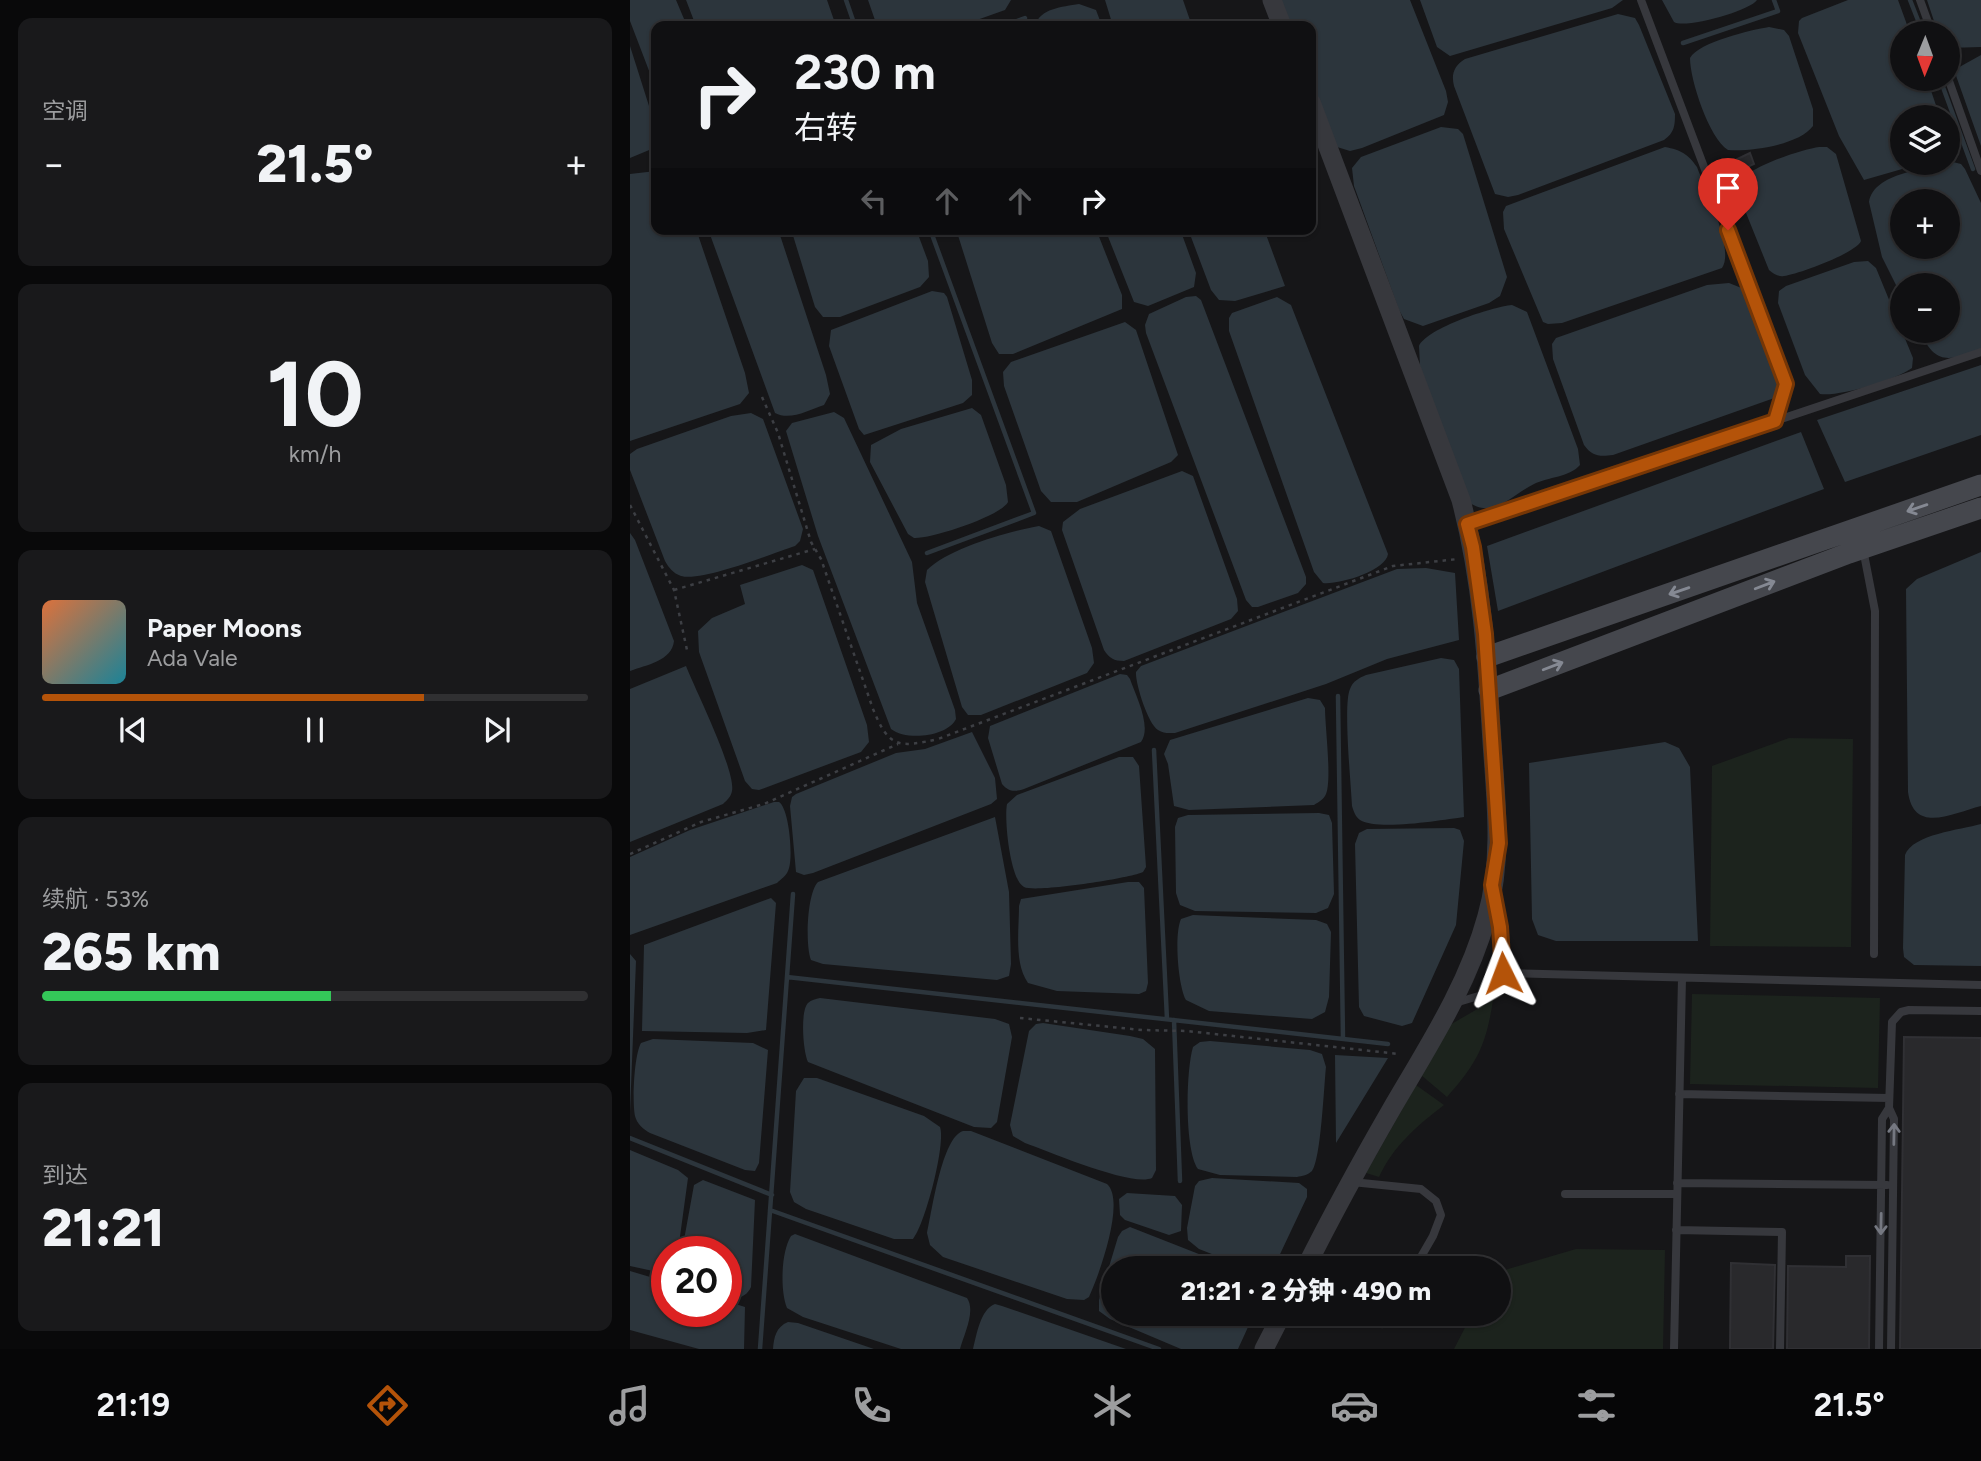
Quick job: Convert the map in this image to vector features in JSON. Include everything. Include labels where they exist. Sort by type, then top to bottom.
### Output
[{"type":"main road","points":[[1487,657],[1981,485]]},
{"type":"main road","points":[[1489,690],[1863,548],[1981,508]]},
{"type":"street","points":[[1272,0],[1280,21]]},
{"type":"street","points":[[1312,1256],[1349,1182],[1452,1004],[1488,914],[1499,843],[1487,657],[1475,558],[1467,524],[1457,487],[1316,115]]},
{"type":"street","points":[[1264,1349],[1276,1326]]},
{"type":"lane","points":[[1641,0],[1786,384],[1775,421]]},
{"type":"lane","points":[[1920,0],[1927,21]]},
{"type":"lane","points":[[1953,91],[1981,170]]},
{"type":"lane","points":[[1467,524],[1981,352]]},
{"type":"lane","points":[[1863,548],[1875,611],[1874,954]]},
{"type":"lane","points":[[1452,1004],[1482,996],[1503,973],[1500,927],[1492,885]]},
{"type":"lane","points":[[1503,973],[1981,985]]},
{"type":"lane","points":[[1674,1349],[1682,978]]},
{"type":"lane","points":[[1891,1349],[1894,1119],[1889,1108],[1889,1098],[1892,1029],[1896,1016],[1909,1010],[1981,1011]]},
{"type":"lane","points":[[1679,1094],[1889,1098]]},
{"type":"lane","points":[[1879,1349],[1882,1119],[1889,1108]]},
{"type":"lane","points":[[1349,1182],[1421,1189],[1436,1201],[1441,1215],[1433,1237],[1422,1256]]},
{"type":"lane","points":[[1677,1183],[1893,1185]]},
{"type":"lane","points":[[1565,1194],[1677,1194]]},
{"type":"lane","points":[[1676,1230],[1782,1232],[1780,1349]]},
{"type":"path","points":[[762,397],[778,433],[814,549],[821,559],[882,730],[898,744],[908,745],[938,739],[1393,566],[1475,558]]},
{"type":"path","points":[[630,505],[632,516],[674,590],[687,650]]},
{"type":"path","points":[[674,590],[814,549]]},
{"type":"path","points":[[630,854],[701,822],[764,804],[898,744]]},
{"type":"path","points":[[1020,1017],[1187,1031],[1399,1054]]},
{"type":"shaded area","points":[[630,0],[676,0],[685,21],[651,21],[651,76],[630,21]]},
{"type":"shaded area","points":[[686,0],[827,0],[834,21],[694,21]]},
{"type":"shaded area","points":[[868,0],[1011,0],[1005,10],[974,21],[875,21]]},
{"type":"shaded area","points":[[1105,0],[1183,0],[1190,21],[1111,21]]},
{"type":"shaded area","points":[[1279,0],[1410,0],[1446,91],[1448,102],[1444,115],[1362,148],[1350,151],[1337,147],[1316,94],[1316,21],[1287,21]]},
{"type":"shaded area","points":[[1420,0],[1623,0],[1612,8],[1450,56],[1437,47]]},
{"type":"shaded area","points":[[1662,0],[1757,0],[1731,14],[1680,24],[1674,22]]},
{"type":"shaded area","points":[[1848,0],[1898,0],[1906,21],[1890,21],[1890,91],[1931,91],[1936,105],[1890,105],[1890,173],[1864,180],[1839,136],[1798,33],[1799,21]]},
{"type":"shaded area","points":[[1927,0],[1981,0],[1981,47],[1960,48],[1960,21],[1934,21]]},
{"type":"shaded area","points":[[1079,4],[1096,10],[1100,21],[1038,21],[1042,15]]},
{"type":"shaded area","points":[[1618,14],[1635,18],[1639,25],[1675,114],[1672,132],[1664,140],[1518,195],[1508,197],[1495,194],[1454,86],[1453,74],[1458,64],[1465,59]]},
{"type":"shaded area","points":[[1769,27],[1784,30],[1789,36],[1813,109],[1813,126],[1806,133],[1786,142],[1749,150],[1728,150],[1714,134],[1702,108],[1693,80],[1690,58],[1695,52],[1714,42]]},
{"type":"shaded area","points":[[630,46],[651,112],[651,149],[630,158]]},
{"type":"shaded area","points":[[1981,55],[1981,146],[1960,87],[1960,67]]},
{"type":"shaded area","points":[[1441,127],[1458,129],[1463,134],[1507,277],[1500,296],[1489,303],[1423,326],[1404,319],[1399,310],[1354,186],[1352,168],[1361,157]]},
{"type":"shaded area","points":[[1665,147],[1684,153],[1697,167],[1722,233],[1725,259],[1722,268],[1562,323],[1543,322],[1504,229],[1503,212],[1506,206]]},
{"type":"shaded area","points":[[1827,147],[1836,154],[1861,241],[1849,251],[1826,262],[1778,276],[1769,270],[1740,198],[1739,183],[1752,171],[1763,166],[1788,155]]},
{"type":"shaded area","points":[[1960,164],[1965,169],[1981,203],[1981,351],[1944,358],[1937,355],[1926,343],[1960,343],[1960,273],[1890,273],[1882,257],[1869,202],[1873,192],[1891,178],[1900,175],[1960,175]]},
{"type":"shaded area","points":[[651,172],[651,235],[698,235],[745,373],[749,393],[740,404],[630,441],[630,174]]},
{"type":"shaded area","points":[[710,235],[780,235],[830,394],[824,405],[806,412],[787,416],[775,413]]},
{"type":"shaded area","points":[[793,235],[918,235],[928,261],[929,277],[920,287],[840,317],[823,317],[815,307]]},
{"type":"shaded area","points":[[958,235],[1098,235],[1122,295],[1122,309],[1013,354],[999,354],[992,343]]},
{"type":"shaded area","points":[[1107,235],[1182,235],[1196,273],[1194,287],[1148,306],[1134,302]]},
{"type":"shaded area","points":[[1190,235],[1266,235],[1285,286],[1235,301],[1219,300],[1211,290]]},
{"type":"shaded area","points":[[1868,261],[1876,268],[1890,302],[1890,343],[1907,343],[1913,358],[1912,368],[1894,378],[1867,387],[1820,394],[1805,375],[1778,303],[1779,291],[1786,286],[1854,262]]},
{"type":"shaded area","points":[[1729,283],[1744,289],[1780,375],[1780,396],[1613,455],[1593,454],[1584,445],[1553,359],[1552,344],[1556,338],[1707,285]]},
{"type":"shaded area","points":[[932,291],[944,293],[947,297],[972,380],[972,395],[963,403],[864,435],[859,429],[829,346],[831,330]]},
{"type":"shaded area","points":[[1196,296],[1201,300],[1306,577],[1306,584],[1298,593],[1258,607],[1252,607],[1246,600],[1146,333],[1145,325],[1149,314],[1186,297]]},
{"type":"shaded area","points":[[1277,297],[1291,305],[1388,554],[1379,566],[1371,571],[1339,582],[1323,583],[1314,572],[1229,331],[1229,318],[1232,313]]},
{"type":"shaded area","points":[[1512,305],[1527,312],[1578,449],[1580,465],[1571,472],[1534,484],[1501,504],[1483,508],[1468,502],[1420,366],[1419,346],[1424,339],[1447,326],[1476,314]]},
{"type":"shaded area","points":[[1125,322],[1136,330],[1178,455],[1171,462],[1077,502],[1051,502],[1041,491],[1004,386],[1003,372],[1011,362]]},
{"type":"shaded area","points":[[1981,365],[1981,435],[1845,482],[1817,420]]},
{"type":"shaded area","points":[[972,408],[981,415],[1006,485],[1008,502],[993,514],[965,526],[914,538],[908,534],[870,462],[871,445],[901,429]]},
{"type":"shaded area","points":[[834,412],[844,418],[912,562],[917,603],[955,710],[956,719],[951,725],[935,733],[916,736],[891,729],[818,536],[786,431],[792,423]]},
{"type":"shaded area","points":[[751,413],[763,419],[803,529],[800,541],[795,546],[720,571],[691,577],[678,575],[665,561],[630,470],[630,454],[637,449],[731,416]]},
{"type":"shaded area","points":[[1801,432],[1824,489],[1498,611],[1487,546]]},
{"type":"shaded area","points":[[1182,471],[1193,476],[1237,599],[1238,611],[1231,619],[1124,661],[1115,660],[1104,650],[1062,530],[1063,522],[1080,509]]},
{"type":"shaded area","points":[[1039,526],[1051,531],[1092,648],[1094,663],[1087,673],[981,715],[968,715],[962,707],[925,582],[927,570],[964,548],[1011,532]]},
{"type":"shaded area","points":[[630,533],[674,641],[669,653],[663,658],[630,671]]},
{"type":"shaded area","points":[[1981,552],[1981,806],[1947,816],[1926,817],[1918,813],[1912,805],[1908,792],[1906,589],[1917,579]]},
{"type":"shaded area","points":[[802,565],[813,570],[867,725],[869,742],[861,752],[759,790],[752,789],[745,781],[699,652],[698,631],[712,618],[745,604],[740,585]]},
{"type":"shaded area","points":[[1426,568],[1455,573],[1459,640],[1387,659],[1326,684],[1175,733],[1160,731],[1150,720],[1136,677],[1141,666],[1397,569]]},
{"type":"shaded area","points":[[1441,658],[1454,660],[1459,669],[1464,817],[1395,825],[1360,820],[1352,806],[1349,763],[1347,711],[1351,686],[1366,675]]},
{"type":"shaded area","points":[[686,666],[722,749],[732,781],[731,793],[723,804],[630,842],[630,689]]},
{"type":"shaded area","points":[[1120,674],[1127,675],[1130,679],[1142,711],[1145,728],[1141,742],[1024,789],[1012,791],[1002,784],[988,738],[990,726]]},
{"type":"shaded area","points":[[1308,698],[1320,700],[1325,708],[1328,787],[1321,800],[1314,805],[1189,810],[1174,806],[1164,754],[1170,740]]},
{"type":"shaded area","points":[[972,732],[995,778],[997,799],[991,804],[813,873],[804,875],[796,872],[790,806],[792,797],[896,753],[925,749]]},
{"type":"shaded area","points":[[1789,738],[1853,739],[1851,947],[1710,946],[1712,766]]},
{"type":"shaded area","points":[[1665,742],[1679,748],[1690,767],[1698,941],[1556,941],[1538,935],[1532,919],[1529,763]]},
{"type":"shaded area","points":[[1119,757],[1133,757],[1139,766],[1146,867],[1143,872],[1084,884],[1024,887],[1019,882],[1012,862],[1007,835],[1007,804],[1017,795]]},
{"type":"shaded area","points":[[774,802],[783,806],[790,834],[791,856],[787,873],[777,883],[630,935],[630,857],[690,830]]},
{"type":"shaded area","points":[[1188,815],[1329,815],[1332,823],[1334,894],[1328,908],[1316,913],[1195,911],[1180,905],[1176,893],[1175,827],[1178,818]]},
{"type":"shaded area","points":[[995,817],[1009,892],[1009,976],[997,980],[823,964],[811,960],[808,920],[811,897],[818,882]]},
{"type":"shaded area","points":[[1981,824],[1981,966],[1914,965],[1904,957],[1903,948],[1905,855],[1917,842]]},
{"type":"shaded area","points":[[1367,829],[1460,830],[1464,841],[1456,925],[1412,1023],[1402,1026],[1364,1016],[1359,1007],[1355,844],[1359,833]]},
{"type":"shaded area","points":[[1139,882],[1144,888],[1148,983],[1146,991],[1139,994],[1057,991],[1028,983],[1019,956],[1021,899]]},
{"type":"shaded area","points":[[771,898],[776,903],[766,1030],[747,1033],[642,1031],[644,945]]},
{"type":"shaded area","points":[[1193,915],[1316,920],[1327,924],[1331,932],[1329,997],[1325,1012],[1312,1019],[1209,1011],[1186,1000],[1179,972],[1177,948],[1181,919]]},
{"type":"shaded area","points":[[630,954],[636,961],[630,1112]]},
{"type":"shaded area","points":[[1692,994],[1880,998],[1878,1088],[1690,1084]]},
{"type":"shaded area","points":[[820,998],[995,1019],[1009,1024],[1012,1037],[997,1122],[991,1128],[974,1127],[808,1062],[803,1023],[805,1007],[812,1000]]},
{"type":"shaded area","points":[[1493,1000],[1479,1053],[1447,1097],[1421,1075],[1448,1026]]},
{"type":"shaded area","points":[[1036,1024],[1143,1039],[1155,1049],[1156,1170],[1152,1178],[1127,1178],[1110,1173],[1025,1143],[1013,1136],[1010,1125],[1029,1031]]},
{"type":"shaded area","points":[[653,1039],[753,1043],[768,1050],[759,1163],[755,1171],[745,1170],[650,1133],[639,1124],[635,1116],[634,1100],[637,1058],[641,1043]]},
{"type":"shaded area","points":[[1200,1042],[1310,1050],[1322,1054],[1326,1067],[1322,1122],[1318,1153],[1312,1171],[1297,1177],[1220,1175],[1198,1169],[1193,1159],[1188,1128],[1189,1073],[1193,1047]]},
{"type":"shaded area","points":[[1335,1055],[1388,1058],[1336,1143]]},
{"type":"shaded area","points":[[804,1078],[817,1078],[924,1116],[940,1127],[940,1150],[933,1184],[923,1218],[913,1239],[894,1239],[806,1209],[794,1202],[790,1192],[796,1091]]},
{"type":"shaded area","points":[[1416,1085],[1444,1105],[1407,1137],[1379,1177],[1366,1173]]},
{"type":"shaded area","points":[[963,1131],[971,1131],[1107,1184],[1114,1206],[1112,1221],[1104,1256],[1101,1256],[1101,1266],[1089,1297],[1084,1300],[1067,1299],[943,1257],[930,1245],[927,1233],[939,1176],[949,1146]]},
{"type":"shaded area","points":[[630,1150],[678,1170],[688,1178],[680,1236],[651,1236],[651,1271],[630,1266]]},
{"type":"shaded area","points":[[1212,1178],[1299,1183],[1307,1189],[1307,1197],[1279,1256],[1217,1256],[1199,1249],[1188,1240],[1187,1228],[1195,1186],[1199,1181]]},
{"type":"shaded area","points":[[703,1180],[755,1200],[751,1287],[742,1296],[742,1236],[685,1236],[694,1185]]},
{"type":"shaded area","points":[[1127,1193],[1175,1196],[1182,1205],[1181,1231],[1169,1235],[1125,1220],[1120,1215],[1119,1199]]},
{"type":"shaded area","points":[[1130,1227],[1204,1256],[1112,1256],[1122,1231]]},
{"type":"shaded area","points":[[795,1234],[967,1298],[970,1316],[960,1349],[901,1349],[803,1317],[787,1308],[783,1292],[783,1261],[791,1236]]},
{"type":"shaded area","points":[[1576,1249],[1665,1250],[1663,1349],[1454,1349],[1466,1326],[1511,1326],[1511,1268]]},
{"type":"shaded area","points":[[630,1271],[651,1277],[651,1327],[742,1327],[742,1306],[745,1307],[744,1349],[699,1349],[630,1330]]},
{"type":"shaded area","points":[[995,1304],[1126,1349],[973,1349],[983,1317]]},
{"type":"shaded area","points":[[788,1322],[874,1349],[773,1349],[776,1333]]},
{"type":"shaded area","points":[[1127,1326],[1249,1326],[1238,1349],[1181,1349]]},
{"type":"building","points":[[1750,153],[1754,164],[1732,174],[1727,164]]},
{"type":"building","points":[[1904,1037],[1981,1038],[1981,1349],[1900,1349]]},
{"type":"building","points":[[1846,1256],[1870,1256],[1869,1349],[1787,1349],[1788,1266],[1846,1267]]},
{"type":"building","points":[[1731,1263],[1775,1265],[1773,1349],[1730,1349]]},
{"type":"waterway","points":[[846,0],[853,21]]},
{"type":"waterway","points":[[1683,43],[1778,11],[1774,0]]},
{"type":"waterway","points":[[1910,0],[1918,21]]},
{"type":"waterway","points":[[1017,21],[1025,18]]},
{"type":"waterway","points":[[1944,91],[1973,169]]},
{"type":"waterway","points":[[927,553],[1034,513],[932,235]]},
{"type":"waterway","points":[[1338,696],[1343,1039]]},
{"type":"waterway","points":[[1154,750],[1167,1019]]},
{"type":"waterway","points":[[760,1349],[793,894]]},
{"type":"waterway","points":[[787,977],[1388,1044]]},
{"type":"waterway","points":[[1174,1020],[1180,1181]]},
{"type":"waterway","points":[[630,1138],[772,1195]]},
{"type":"waterway","points":[[770,1210],[1159,1349]]},
{"type":"route","points":[[1503,973],[1500,927],[1492,885],[1499,843],[1485,634],[1473,547],[1467,524],[1775,421],[1786,384],[1728,230]]}]
